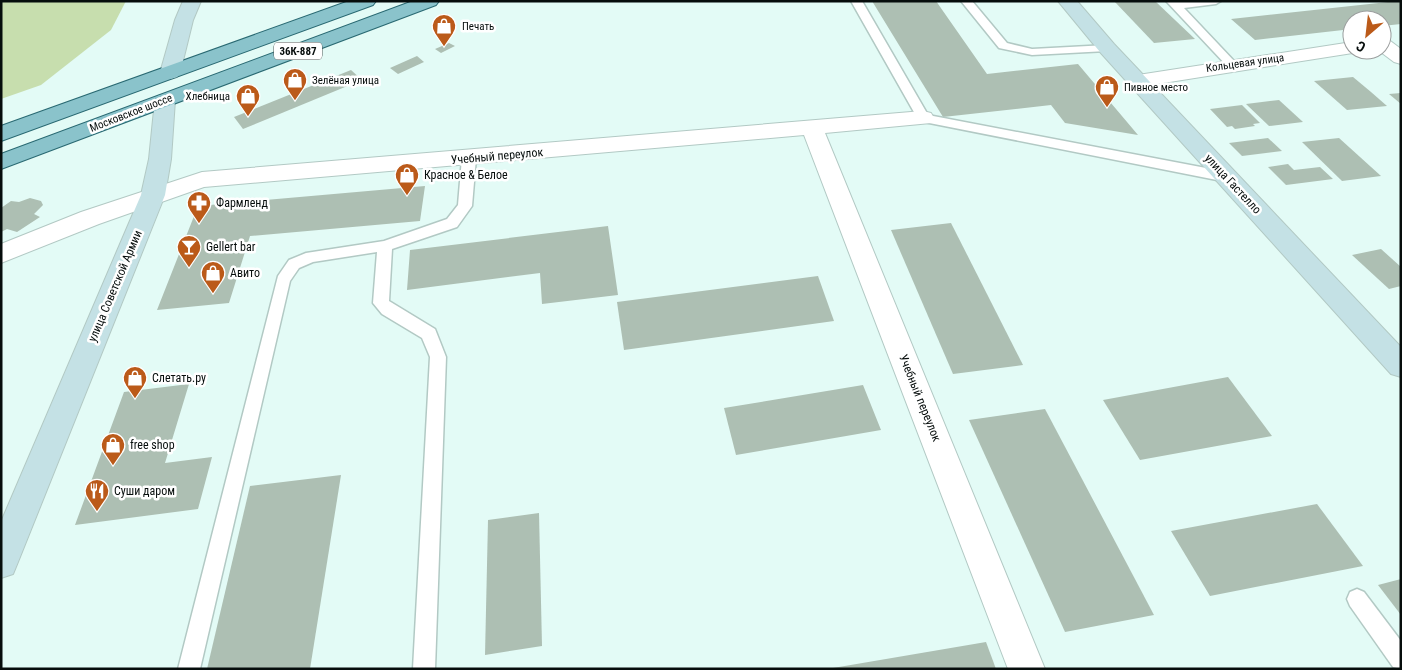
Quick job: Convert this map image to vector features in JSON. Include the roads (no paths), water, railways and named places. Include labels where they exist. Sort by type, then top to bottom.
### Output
[{"type":"main road","name":"улица Советской Армии","points":[[1,562],[153,195],[160,158],[167,87],[184,20],[192,1]]},
{"type":"main road","name":"Московское шоссе","points":[[1,162],[167,87],[367,1]]},
{"type":"main road","name":"Московское шоссе","points":[[1,148],[398,1]]},
{"type":"main road","name":"Московское шоссе","points":[[1,134],[167,87],[430,1]]},
{"type":"main road","name":"улица Гастелло","points":[[1067,1],[1107,48],[1401,366]]},
{"type":"street","name":"Кольцевая улица","points":[[1138,81],[1232,64],[1342,49]]},
{"type":"street","name":"Учебный переулок","points":[[1,254],[90,218],[153,195],[202,180],[923,118]]},
{"type":"street","name":"Учебный переулок","points":[[812,128],[1028,669]]},
{"type":"lane","points":[[856,1],[923,118],[1227,177]]},
{"type":"lane","points":[[966,1],[1002,46],[1032,52],[1107,48]]},
{"type":"lane","points":[[1173,4],[1216,1]]},
{"type":"lane","points":[[1173,4],[1232,64]]},
{"type":"lane","points":[[189,669],[283,280],[294,264],[311,257],[385,246],[452,222],[465,206],[469,158]]},
{"type":"lane","points":[[385,246],[381,303],[388,310],[429,334],[438,356],[424,669]]},
{"type":"lane","points":[[1357,599],[1401,658]]},
{"type":"place","name":"Печать","points":[[444,47]]},
{"type":"place","name":"Зелёная улица","points":[[295,101]]},
{"type":"place","name":"Пивное место","points":[[1107,108]]},
{"type":"place","name":"Хлебница","points":[[248,117]]},
{"type":"place","name":"Красное & Белое","points":[[407,196]]},
{"type":"place","name":"Фармленд","points":[[199,224]]},
{"type":"place","name":"Gellert bar","points":[[189,268]]},
{"type":"place","name":"Авито","points":[[213,294]]},
{"type":"place","name":"Слетать.ру","points":[[135,399]]},
{"type":"place","name":"free shop","points":[[113,466]]},
{"type":"place","name":"Суши даром","points":[[97,512]]}]
